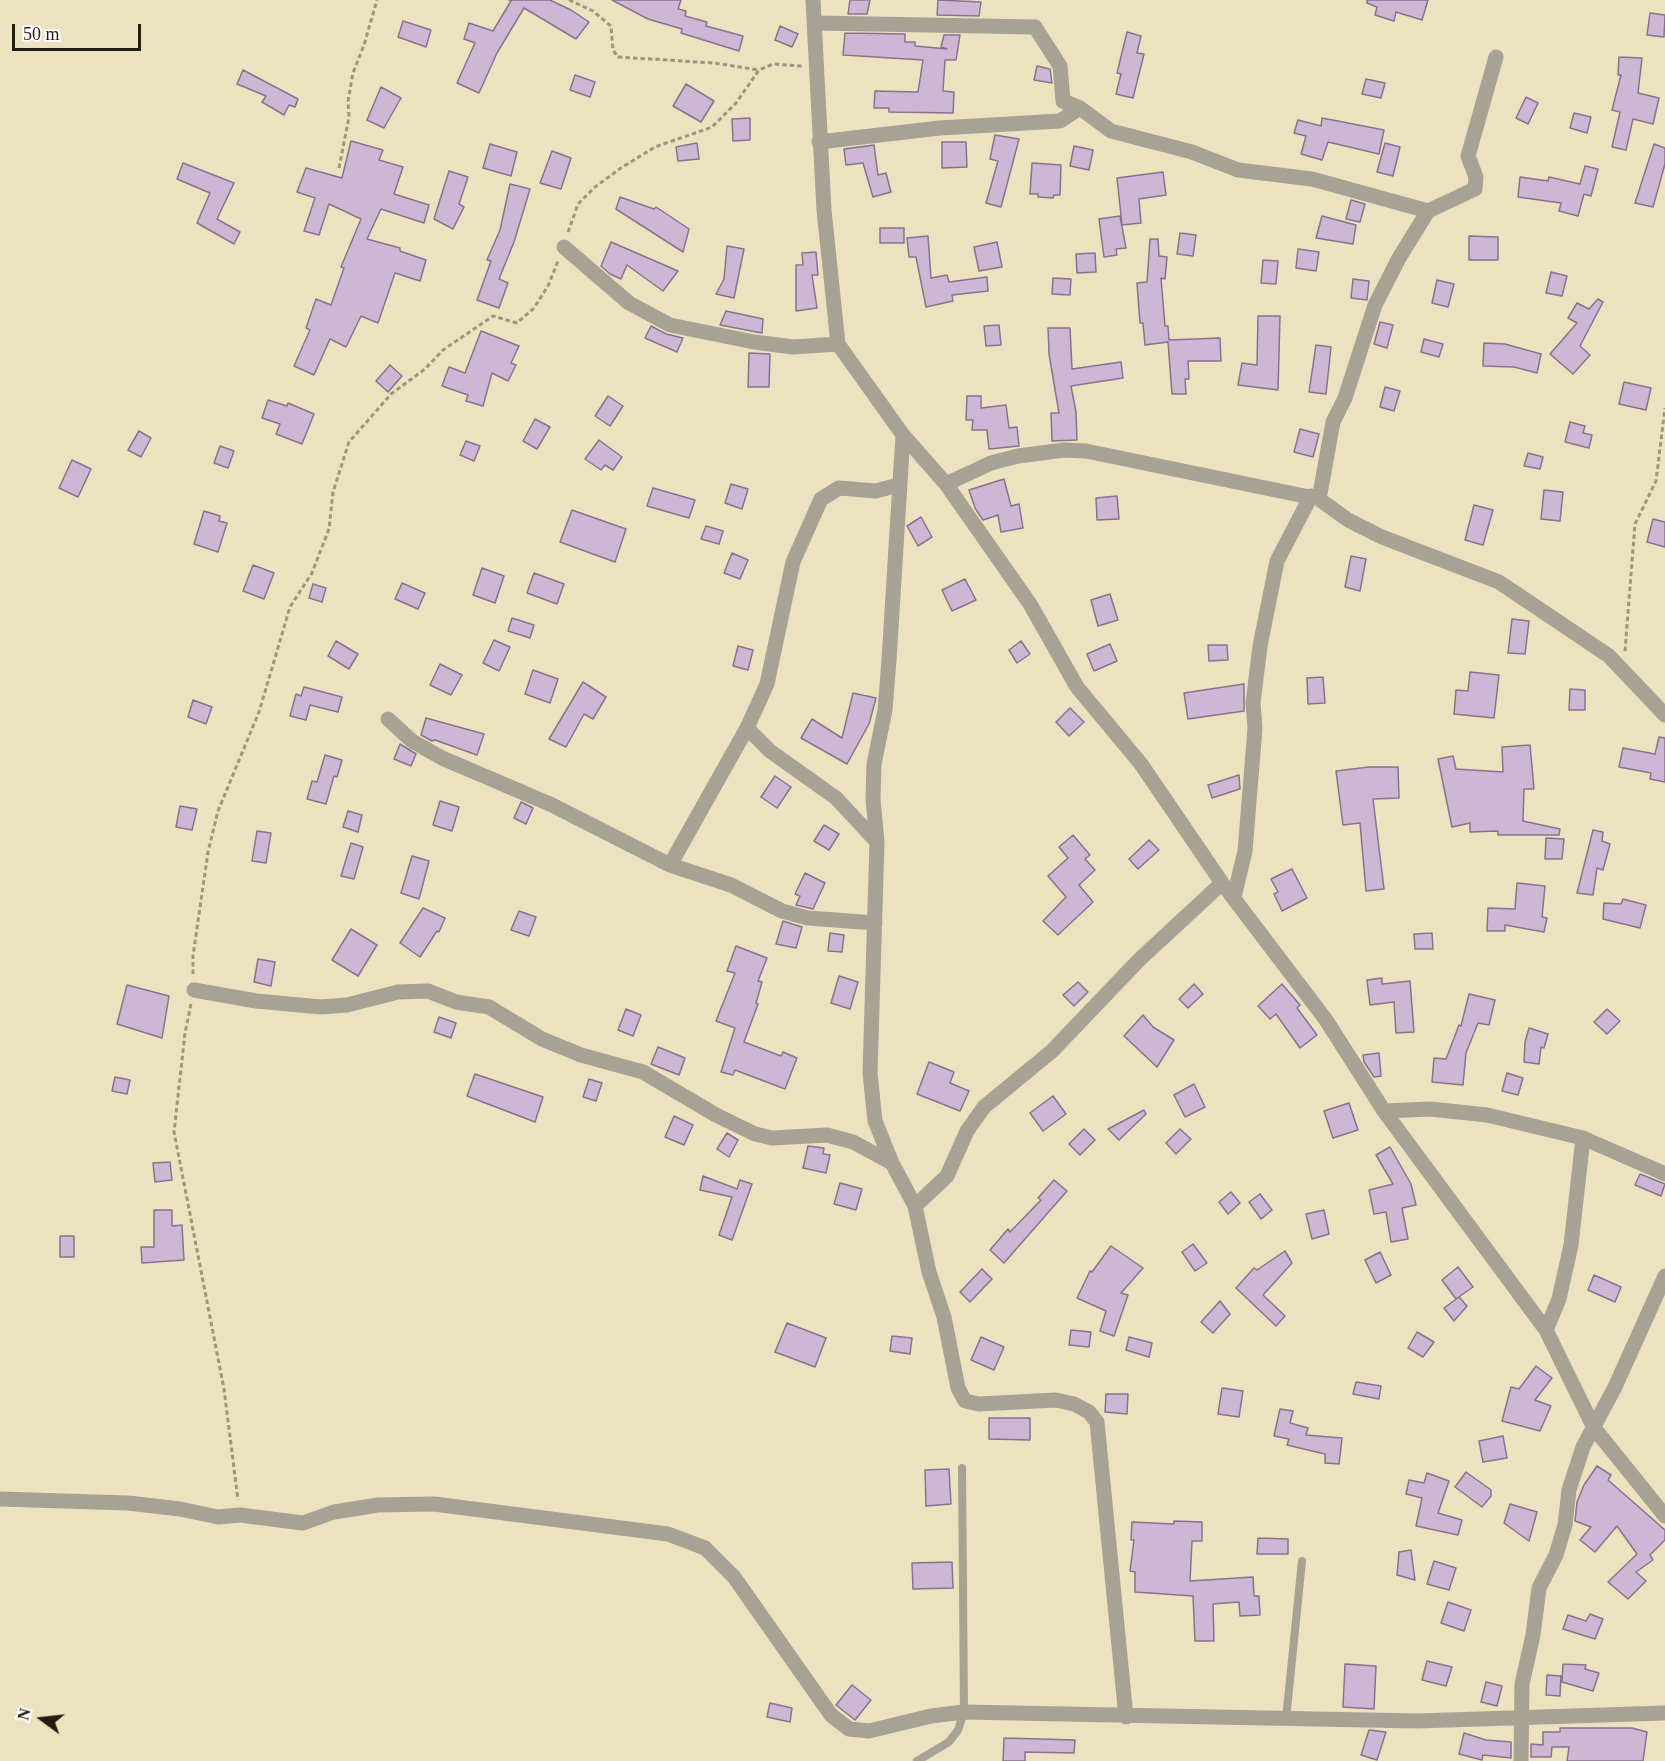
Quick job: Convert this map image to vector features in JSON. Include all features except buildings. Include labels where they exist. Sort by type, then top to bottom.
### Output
[{"type":"street","points":[[813,0],[816,23],[819,142],[838,344],[903,435],[946,484],[1030,604],[1077,687],[1141,764],[1222,883],[1326,1020],[1384,1111],[1546,1330],[1594,1428],[1665,1516]]},
{"type":"street","points":[[816,23],[1035,27],[1060,66],[1063,101],[1080,108],[1111,131],[1192,152],[1238,170],[1312,179],[1428,211]]},
{"type":"street","points":[[1234,897],[1245,850],[1256,728],[1252,702],[1260,646],[1277,561],[1315,497],[1333,422],[1345,398],[1376,305],[1399,258],[1428,211],[1475,189],[1476,177],[1468,156],[1496,57]]},
{"type":"street","points":[[819,142],[940,128],[1060,121],[1080,108]]},
{"type":"street","points":[[564,247],[629,303],[670,325],[753,342],[793,347],[838,344]]},
{"type":"street","points":[[903,435],[885,710],[874,764],[875,923],[870,1001],[870,1073],[875,1121],[892,1163],[915,1206],[916,1223],[944,1317],[958,1388],[964,1401],[978,1404],[1056,1400],[1074,1404],[1089,1412],[1097,1422],[1126,1717]]},
{"type":"street","points":[[946,484],[991,463],[1064,450],[1086,451],[1315,497],[1348,520],[1382,537],[1499,582],[1609,656],[1665,715]]},
{"type":"street","points":[[670,865],[747,728],[767,684],[793,562],[821,499],[839,488],[876,491],[898,485]]},
{"type":"street","points":[[388,719],[412,741],[442,758],[572,814],[670,865],[731,885],[782,910],[808,918],[875,923]]},
{"type":"street","points":[[747,728],[770,751],[836,798],[876,842]]},
{"type":"street","points":[[915,1206],[947,1176],[967,1131],[984,1107],[1052,1051],[1139,960],[1222,883]]},
{"type":"street","points":[[194,990],[256,1001],[321,1007],[347,1005],[398,992],[428,991],[456,1002],[489,1007],[542,1039],[581,1055],[643,1072],[716,1115],[755,1134],[772,1138],[827,1134],[853,1142],[892,1163]]},
{"type":"street","points":[[1384,1111],[1430,1109],[1487,1115],[1583,1138],[1665,1174]]},
{"type":"street","points":[[1546,1330],[1558,1299],[1571,1245],[1583,1138]]},
{"type":"street","points":[[1521,1761],[1522,1684],[1533,1635],[1539,1588],[1556,1555],[1565,1525],[1569,1491],[1584,1447],[1665,1276]]},
{"type":"street","points":[[0,1499],[128,1503],[180,1509],[218,1517],[240,1515],[303,1523],[334,1512],[378,1504],[434,1504],[668,1534],[705,1548],[734,1577],[831,1715],[849,1729],[869,1731],[930,1716],[964,1712],[1417,1721],[1665,1713]]},
{"type":"lane","points":[[917,1761],[949,1743],[958,1730],[964,1712],[962,1468]]},
{"type":"lane","points":[[1286,1719],[1302,1561]]},
{"type":"path","points":[[339,168],[349,117],[348,101],[353,73],[377,0]]},
{"type":"path","points":[[569,0],[593,11],[611,26],[613,51],[618,57],[723,64],[759,70],[778,63],[816,67]]},
{"type":"path","points":[[240,1515],[224,1389],[212,1340],[174,1132],[185,1033],[194,990],[193,956],[197,923],[208,852],[218,811],[259,712],[290,607],[312,573],[329,529],[333,492],[349,442],[391,394],[425,369],[443,351],[493,316],[517,322],[534,308],[548,286],[578,204],[596,187],[655,147],[712,127],[736,103],[759,70]]},
{"type":"path","points":[[1629,676],[1625,654],[1635,525],[1656,481],[1665,408]]}]
